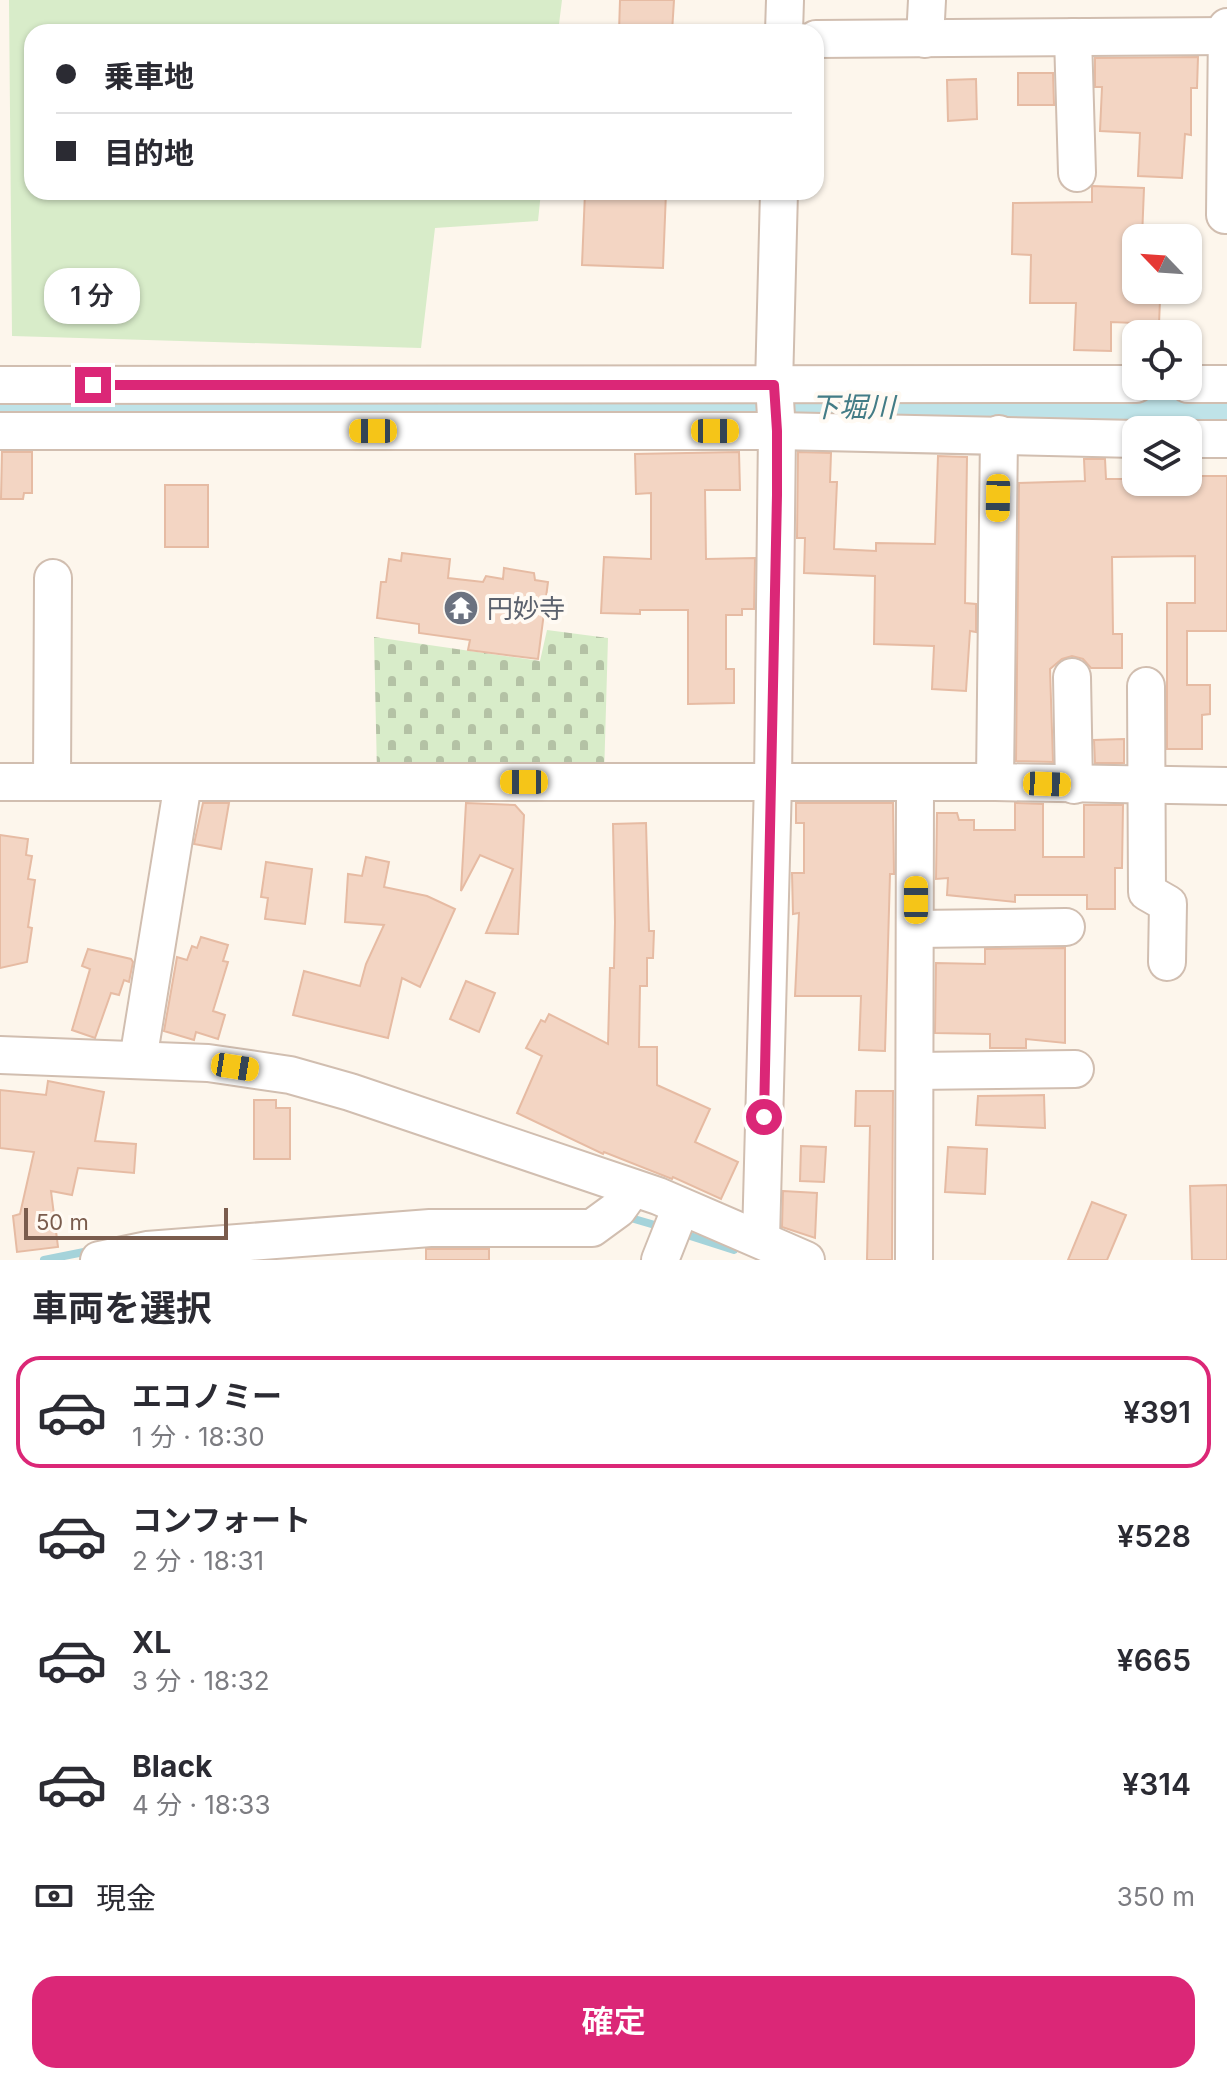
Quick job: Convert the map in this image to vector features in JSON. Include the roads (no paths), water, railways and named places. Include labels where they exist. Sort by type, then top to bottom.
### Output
[{"type":"street","points":[[784,24],[785,0]]},
{"type":"street","points":[[925,39],[927,0]]},
{"type":"street","points":[[1225,215],[1227,27]]},
{"type":"street","points":[[824,39],[1227,36]]},
{"type":"street","points":[[1073,37],[1077,173]]},
{"type":"street","points":[[761,1239],[773,782],[777,430],[774,386],[779,200]]},
{"type":"street","points":[[0,385],[1122,384]]},
{"type":"street","points":[[1202,384],[1227,384]]},
{"type":"street","points":[[0,431],[777,430],[1122,438]]},
{"type":"street","points":[[995,782],[999,434]]},
{"type":"street","points":[[1202,439],[1227,439]]},
{"type":"street","points":[[52,782],[53,578]]},
{"type":"street","points":[[1072,677],[1074,785]]},
{"type":"street","points":[[1146,686],[1147,892],[1168,904],[1167,962]]},
{"type":"street","points":[[0,782],[995,782],[1227,786]]},
{"type":"street","points":[[138,1060],[183,783]]},
{"type":"street","points":[[914,1260],[915,784]]},
{"type":"street","points":[[916,929],[1066,927]]},
{"type":"street","points":[[0,1055],[208,1063],[290,1075],[350,1092],[614,1209],[672,1230],[761,1239],[806,1260]]},
{"type":"street","points":[[915,1071],[1075,1069]]},
{"type":"street","points":[[99,1260],[147,1250],[430,1228],[614,1209]]},
{"type":"waterway","name":"下堀川","points":[[0,405],[1227,408]]},
{"type":"waterway","points":[[624,1216],[665,1228]]},
{"type":"waterway","points":[[681,1233],[734,1250]]},
{"type":"waterway","points":[[44,1260],[94,1250]]},
{"type":"place","name":"円妙寺","points":[[461,608]]}]
